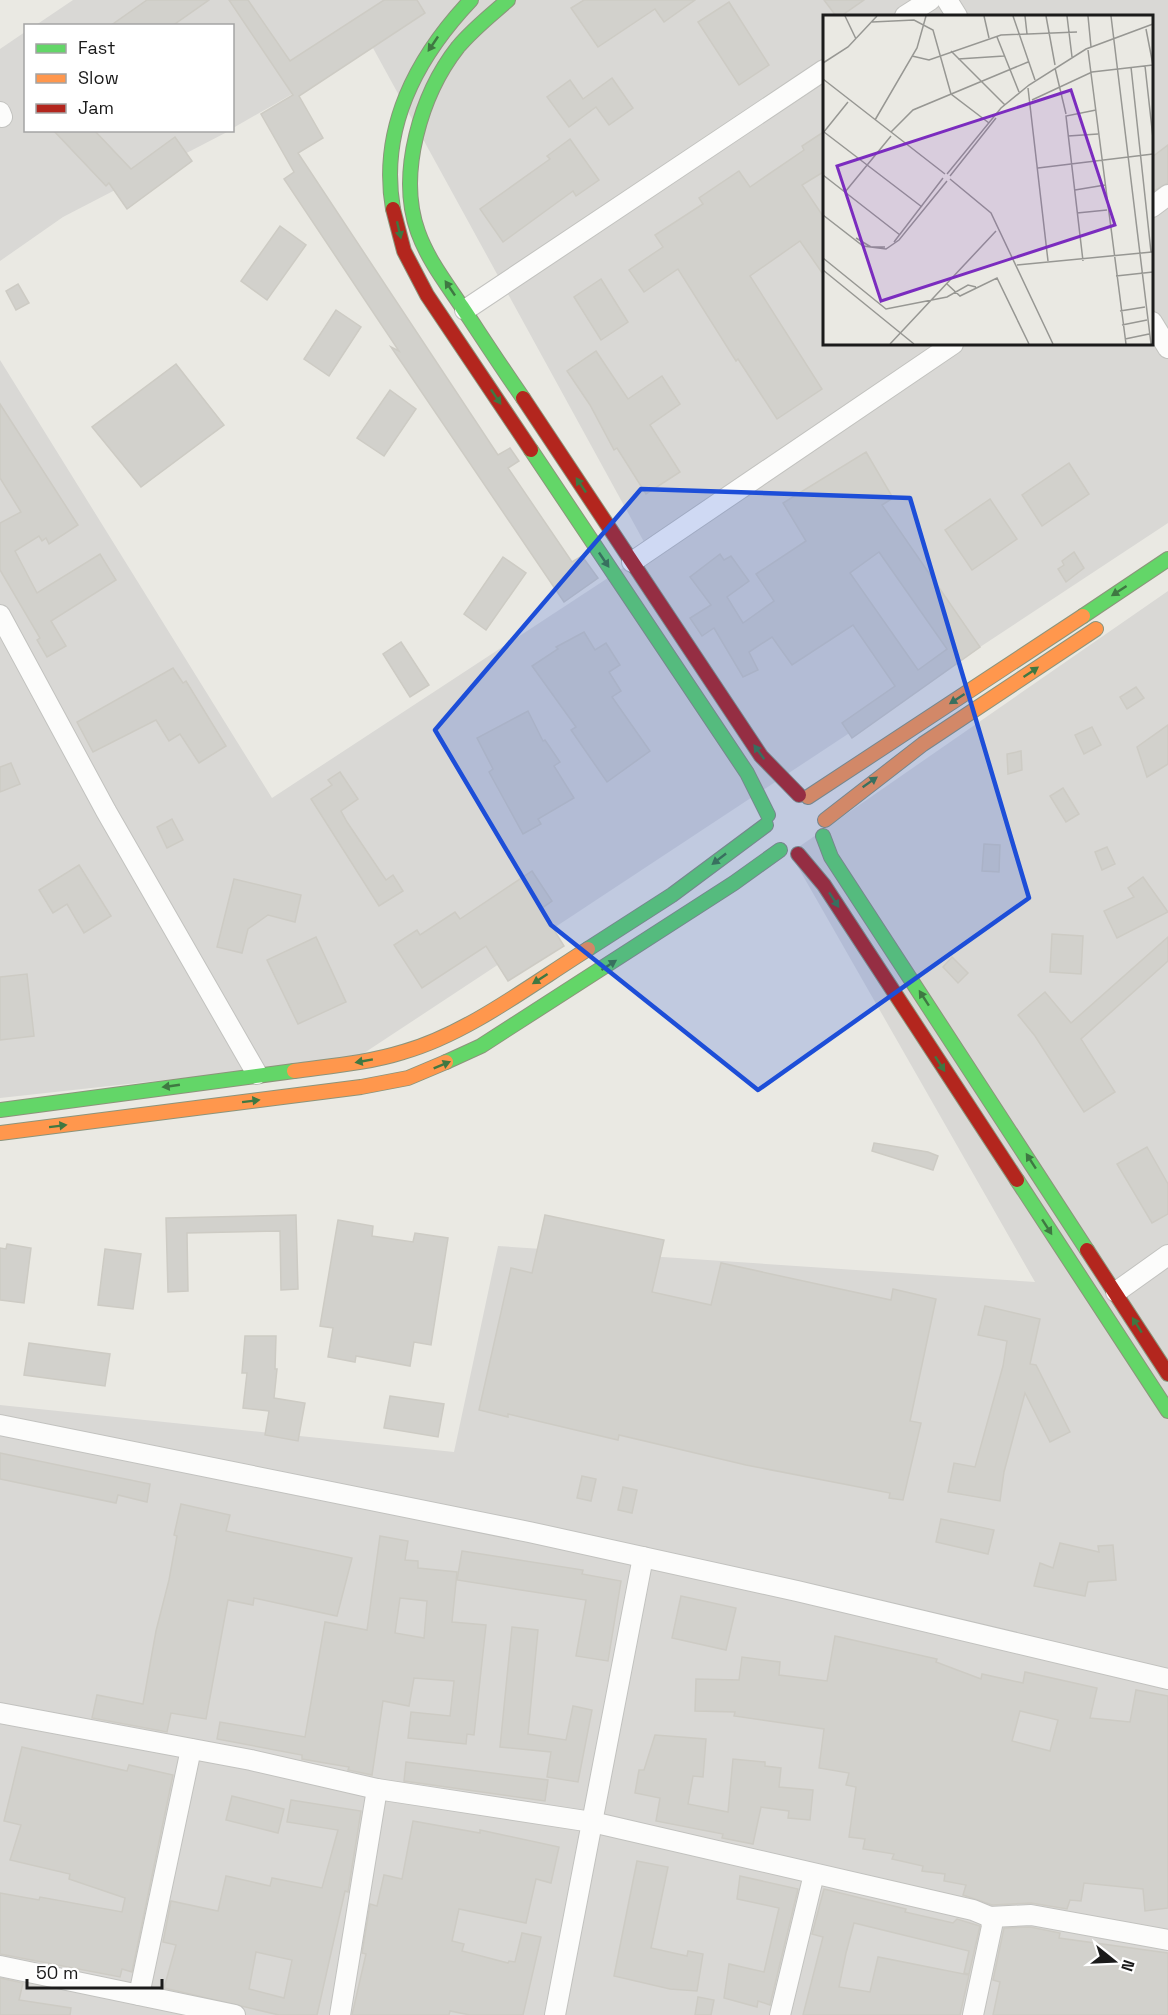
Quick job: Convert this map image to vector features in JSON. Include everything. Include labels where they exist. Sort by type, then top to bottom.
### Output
[{"type":"street","points":[[471,0],[443,28],[421,62],[408,89],[397,128],[391,170],[393,204],[404,249],[428,295],[747,773],[759,793],[772,843],[780,850],[798,854],[816,847],[823,836],[825,820],[816,803],[804,796],[760,756],[430,259],[416,225],[411,186],[415,147],[427,100],[448,62],[472,31],[508,0]]},
{"type":"street","points":[[907,15],[930,0]]},
{"type":"street","points":[[947,0],[956,15]]},
{"type":"street","points":[[465,310],[823,71]]},
{"type":"street","points":[[1153,206],[1168,195]]},
{"type":"street","points":[[1153,324],[1168,348]]},
{"type":"street","points":[[632,562],[952,345]]},
{"type":"street","points":[[0,1110],[366,1061],[395,1054],[476,1021],[672,895],[767,820],[780,799],[804,796],[1168,559]]},
{"type":"street","points":[[0,615],[106,811],[257,1074]]},
{"type":"street","points":[[825,820],[859,789],[1112,618]]},
{"type":"street","points":[[823,836],[831,857],[1168,1374]]},
{"type":"street","points":[[0,1133],[350,1088],[408,1078],[460,1057],[521,1022],[780,850]]},
{"type":"street","points":[[798,854],[824,885],[1168,1411]]},
{"type":"street","points":[[1116,1292],[1168,1255]]},
{"type":"street","points":[[0,1425],[643,1557],[1168,1679]]},
{"type":"street","points":[[555,2015],[643,1557]]},
{"type":"street","points":[[0,1713],[191,1749],[377,1789],[592,1822],[973,1910],[990,1917],[1031,1915],[1168,1940]]},
{"type":"street","points":[[139,1995],[191,1749]]},
{"type":"street","points":[[340,2015],[377,1789]]},
{"type":"street","points":[[780,2015],[814,1874]]},
{"type":"street","points":[[972,2015],[992,1926],[990,1917]]},
{"type":"street","points":[[0,1966],[235,2015]]},
{"type":"highlighted area","points":[[641,489],[910,498],[1029,898],[758,1090],[551,925],[435,730]]},
{"type":"shaded area","points":[[73,0],[1168,0],[1168,523],[355,1059],[0,1098],[0,360],[272,798],[649,551],[373,48],[234,127],[234,24],[37,24]]},
{"type":"shaded area","points":[[24,33],[24,132],[227,132],[63,217],[0,261],[0,49]]},
{"type":"shaded area","points":[[1168,591],[1168,2015],[0,2015],[0,1405],[454,1452],[498,1246],[1035,1282],[790,853]]},
{"type":"building","points":[[147,0],[209,0],[175,24],[113,24]]},
{"type":"building","points":[[229,0],[248,0],[290,61],[384,0],[417,0],[425,13],[299,96],[323,138],[298,153],[498,455],[510,448],[519,461],[508,468],[572,562],[582,556],[598,578],[564,602],[391,347],[399,351],[284,179],[294,172],[261,114],[293,95]]},
{"type":"building","points":[[584,0],[695,0],[664,22],[655,9],[598,47],[571,8]]},
{"type":"building","points":[[824,0],[864,0],[842,15],[835,15]]},
{"type":"building","points":[[729,2],[769,65],[739,85],[698,22]]},
{"type":"building","points":[[612,78],[633,108],[609,125],[596,107],[569,127],[547,97],[570,80],[583,99]]},
{"type":"building","points":[[55,132],[96,132],[131,169],[175,137],[192,161],[127,209],[109,183],[106,186]]},
{"type":"building","points":[[823,132],[823,172],[802,185],[823,216],[823,274],[800,241],[750,276],[822,389],[777,419],[738,359],[736,361],[678,269],[644,292],[629,270],[663,247],[655,235],[703,204],[699,198],[739,171],[750,187],[804,150],[802,146]]},
{"type":"building","points":[[570,139],[599,180],[576,196],[573,191],[503,242],[480,209],[550,159],[547,156]]},
{"type":"building","points":[[1168,145],[1168,183],[1153,191],[1153,156]]},
{"type":"building","points":[[280,226],[306,245],[267,300],[241,281]]},
{"type":"building","points":[[601,279],[628,322],[601,340],[574,297]]},
{"type":"building","points":[[18,284],[29,303],[16,310],[6,291]]},
{"type":"building","points":[[336,310],[361,327],[329,376],[304,359]]},
{"type":"building","points":[[596,351],[628,399],[662,376],[680,404],[650,425],[680,472],[646,494],[617,448],[614,450],[590,405],[567,371]]},
{"type":"building","points":[[176,364],[224,425],[141,487],[92,427]]},
{"type":"building","points":[[390,390],[416,409],[384,456],[357,438]]},
{"type":"building","points":[[0,404],[78,525],[49,544],[46,538],[42,541],[39,536],[15,551],[37,593],[100,554],[116,580],[51,621],[66,646],[47,657],[37,640],[40,638],[0,570],[0,523],[21,512],[0,478]]},
{"type":"building","points":[[866,452],[893,498],[882,505],[980,647],[852,738],[842,723],[895,686],[853,625],[792,665],[772,637],[749,652],[758,670],[743,677],[714,628],[702,636],[690,618],[711,605],[690,577],[720,554],[724,560],[731,556],[749,581],[727,597],[743,623],[774,601],[756,574],[806,541],[783,503]],"holes":[[[879,552],[947,649],[918,670],[850,573]]]},
{"type":"building","points":[[1069,463],[1089,494],[1042,526],[1022,495]]},
{"type":"building","points":[[990,499],[1017,539],[972,570],[945,530]]},
{"type":"building","points":[[1074,552],[1084,568],[1066,582],[1058,569],[1064,565],[1062,561]]},
{"type":"building","points":[[503,557],[526,573],[486,630],[464,614]]},
{"type":"building","points":[[584,632],[595,650],[606,643],[620,665],[609,672],[621,691],[612,697],[650,751],[607,782],[571,730],[576,727],[532,666],[558,649],[556,647]]},
{"type":"building","points":[[401,642],[429,685],[410,697],[383,654]]},
{"type":"building","points":[[173,668],[183,683],[186,681],[226,746],[199,763],[180,734],[169,741],[156,720],[93,752],[77,722]]},
{"type":"building","points":[[1136,687],[1144,698],[1127,709],[1120,697]]},
{"type":"building","points":[[528,711],[543,741],[545,740],[560,762],[554,766],[574,798],[538,819],[541,824],[523,834],[489,772],[493,769],[477,738]]},
{"type":"building","points":[[1168,725],[1168,764],[1147,777],[1137,747]]},
{"type":"building","points":[[1092,727],[1101,745],[1084,754],[1075,735]]},
{"type":"building","points":[[1021,751],[1022,770],[1008,774],[1007,754]]},
{"type":"building","points":[[11,763],[20,784],[0,792],[0,767]]},
{"type":"building","points":[[340,772],[358,799],[341,811],[386,880],[393,875],[403,891],[379,906],[311,799],[332,785],[328,780]]},
{"type":"building","points":[[1063,788],[1079,814],[1066,822],[1050,796]]},
{"type":"building","points":[[172,819],[183,840],[167,848],[157,827]]},
{"type":"building","points":[[984,844],[1000,845],[999,872],[982,871]]},
{"type":"building","points":[[1107,847],[1115,864],[1102,870],[1095,852]]},
{"type":"building","points":[[79,865],[111,916],[84,933],[67,904],[53,913],[39,890]]},
{"type":"building","points":[[532,871],[552,901],[541,909],[564,946],[508,981],[486,946],[422,988],[394,945],[417,930],[420,935],[455,912],[460,919]]},
{"type":"building","points":[[1143,877],[1168,912],[1117,938],[1104,911],[1134,897],[1128,888]]},
{"type":"building","points":[[234,879],[301,895],[295,922],[268,915],[248,929],[242,953],[217,947]]},
{"type":"building","points":[[1052,934],[1083,936],[1081,974],[1050,972]]},
{"type":"building","points":[[316,937],[346,1002],[298,1024],[267,960]]},
{"type":"building","points":[[1168,937],[1168,961],[1081,1039],[1115,1092],[1084,1112],[1035,1036],[1018,1015],[1045,992],[1071,1023]]},
{"type":"building","points":[[952,957],[968,973],[958,983],[943,967]]},
{"type":"building","points":[[27,974],[34,1036],[0,1040],[0,977]]},
{"type":"building","points":[[874,1143],[928,1152],[938,1156],[933,1170],[872,1151]]},
{"type":"building","points":[[1147,1147],[1168,1184],[1168,1214],[1152,1223],[1117,1164]]},
{"type":"building","points":[[296,1215],[298,1289],[281,1290],[280,1231],[187,1233],[188,1291],[168,1292],[166,1218]]},
{"type":"building","points":[[545,1215],[664,1240],[652,1292],[711,1305],[721,1263],[891,1300],[893,1289],[936,1299],[910,1421],[921,1423],[903,1500],[889,1498],[890,1493],[746,1465],[619,1435],[618,1440],[508,1414],[508,1417],[479,1410],[511,1268],[532,1273]]},
{"type":"building","points":[[338,1220],[373,1226],[372,1236],[413,1242],[415,1233],[448,1238],[431,1345],[414,1342],[410,1366],[356,1356],[355,1362],[328,1357],[333,1328],[320,1326]]},
{"type":"building","points":[[7,1244],[31,1248],[24,1303],[0,1300],[0,1248],[6,1249]]},
{"type":"building","points":[[105,1249],[141,1254],[133,1309],[98,1305]]},
{"type":"building","points":[[985,1306],[1040,1319],[1030,1364],[1036,1365],[1070,1432],[1050,1442],[1025,1393],[1004,1472],[1000,1501],[948,1492],[954,1463],[975,1467],[1003,1366],[1007,1341],[978,1335]]},
{"type":"building","points":[[245,1336],[276,1336],[275,1369],[277,1369],[274,1398],[305,1403],[298,1441],[265,1435],[269,1411],[243,1408],[247,1373],[242,1373]]},
{"type":"building","points":[[29,1343],[110,1354],[105,1386],[24,1375]]},
{"type":"building","points":[[390,1396],[444,1404],[438,1437],[384,1428]]},
{"type":"building","points":[[0,1453],[150,1484],[147,1502],[118,1495],[116,1503],[0,1479]]},
{"type":"building","points":[[582,1476],[596,1479],[591,1501],[577,1498]]},
{"type":"building","points":[[623,1487],[637,1490],[632,1513],[618,1510]]},
{"type":"building","points":[[181,1504],[230,1515],[226,1531],[352,1558],[337,1616],[254,1598],[253,1605],[228,1600],[206,1719],[171,1713],[167,1732],[92,1718],[97,1695],[143,1704],[156,1631],[169,1580],[177,1536],[174,1535]]},
{"type":"building","points":[[941,1519],[994,1530],[988,1554],[936,1542]]},
{"type":"building","points":[[380,1536],[408,1541],[405,1560],[418,1561],[418,1568],[457,1572],[452,1622],[486,1625],[474,1735],[467,1734],[466,1744],[408,1738],[411,1712],[450,1716],[454,1681],[414,1678],[409,1706],[383,1701],[372,1775],[348,1770],[349,1767],[302,1759],[302,1755],[217,1739],[220,1722],[305,1737],[325,1622],[367,1630]],"holes":[[[400,1598],[427,1601],[424,1638],[395,1633]]]},
{"type":"building","points":[[1060,1543],[1099,1552],[1098,1546],[1113,1545],[1116,1580],[1088,1582],[1085,1596],[1034,1586],[1040,1563],[1053,1568]]},
{"type":"building","points":[[462,1551],[583,1570],[582,1574],[621,1581],[608,1661],[576,1656],[586,1600],[457,1580]]},
{"type":"building","points":[[681,1596],[736,1608],[726,1650],[672,1638]]},
{"type":"building","points":[[512,1627],[538,1630],[528,1734],[566,1740],[573,1706],[592,1710],[578,1782],[547,1777],[551,1752],[500,1747]]},
{"type":"building","points":[[835,1636],[937,1659],[936,1662],[981,1679],[982,1674],[1023,1683],[1025,1672],[1097,1688],[1090,1718],[1130,1722],[1136,1690],[1168,1696],[1168,1908],[1145,1911],[1143,1889],[1084,1883],[1081,1901],[1070,1900],[1067,1909],[1031,1903],[992,1905],[963,1895],[966,1885],[944,1881],[945,1874],[922,1871],[923,1866],[892,1859],[894,1854],[863,1849],[865,1839],[849,1837],[856,1787],[846,1785],[849,1773],[819,1768],[824,1729],[734,1716],[735,1712],[695,1711],[696,1679],[739,1680],[742,1657],[780,1662],[779,1675],[827,1681]],"holes":[[[1020,1711],[1058,1720],[1050,1751],[1012,1741]]]},
{"type":"building","points":[[655,1735],[706,1739],[703,1777],[693,1776],[688,1804],[728,1812],[733,1759],[765,1762],[765,1766],[781,1768],[779,1787],[813,1790],[810,1820],[788,1818],[789,1811],[761,1807],[753,1844],[722,1838],[723,1834],[656,1821],[660,1798],[635,1793],[639,1770],[644,1770]]},
{"type":"building","points":[[22,1747],[127,1771],[129,1765],[173,1775],[132,1972],[122,1969],[120,1977],[0,1954],[0,1893],[39,1900],[40,1897],[122,1912],[125,1898],[69,1879],[70,1874],[10,1860],[21,1825],[4,1821]]},
{"type":"building","points":[[406,1762],[548,1780],[545,1801],[404,1781]]},
{"type":"building","points":[[232,1796],[284,1809],[278,1833],[226,1820]]},
{"type":"building","points":[[291,1800],[361,1811],[348,1892],[345,1891],[317,2015],[279,2015],[164,1988],[176,1945],[163,1942],[171,1901],[218,1911],[226,1876],[270,1886],[272,1878],[322,1888],[338,1830],[287,1822]],"holes":[[[256,1952],[292,1960],[284,1998],[249,1989]]]},
{"type":"building","points":[[413,1821],[480,1833],[480,1830],[559,1847],[551,1883],[536,1879],[526,1923],[459,1909],[452,1941],[464,1944],[462,1951],[508,1963],[509,1961],[515,1962],[522,1933],[541,1937],[523,2015],[470,2015],[450,2011],[449,2015],[352,2015],[366,1954],[362,1953],[370,1904],[377,1906],[384,1875],[402,1879]]},
{"type":"building","points":[[637,1861],[668,1867],[651,1948],[687,1956],[688,1951],[703,1954],[697,1991],[670,1989],[614,1976]]},
{"type":"building","points":[[740,1876],[798,1889],[770,2005],[758,2001],[757,2007],[724,1998],[729,1964],[764,1972],[779,1908],[737,1899]]},
{"type":"building","points":[[824,1889],[906,1909],[905,1912],[953,1923],[957,1919],[980,1926],[969,1974],[964,1973],[969,1951],[854,1923],[846,1953],[839,1987],[870,1992],[878,1957],[969,1975],[960,2015],[803,2015],[823,1937],[812,1934]]},
{"type":"building","points":[[1030,1927],[1060,1933],[1059,1938],[1168,1953],[1168,2015],[993,2015],[1000,1982],[993,1980],[1004,1928]]},
{"type":"building","points":[[0,1978],[23,1983],[19,2000],[71,2008],[70,2015],[0,2015]]},
{"type":"building","points":[[698,1997],[714,2000],[711,2015],[695,2015]]},
{"type":"traffic: fast","points":[[393,209],[390,179],[392,150],[397,122],[406,96],[434,45],[471,0]]},
{"type":"traffic: fast","points":[[508,0],[458,47],[433,88],[416,135],[410,185],[412,209],[418,232],[427,252],[523,398]]},
{"type":"traffic: fast","points":[[531,450],[747,773],[768,815]]},
{"type":"traffic: fast","points":[[1083,616],[1168,559]]},
{"type":"traffic: fast","points":[[588,949],[672,895],[766,825]]},
{"type":"traffic: fast","points":[[823,836],[831,857],[1087,1250]]},
{"type":"traffic: fast","points":[[446,1062],[481,1046],[734,883],[780,850]]},
{"type":"traffic: fast","points":[[0,1110],[294,1071]]},
{"type":"traffic: fast","points":[[1017,1180],[1168,1411]]},
{"type":"traffic: slow","points":[[808,797],[1083,616]]},
{"type":"traffic: slow","points":[[825,820],[923,744],[1096,629]]},
{"type":"traffic: slow","points":[[294,1071],[376,1059],[427,1044],[499,1007],[588,949]]},
{"type":"traffic: slow","points":[[0,1133],[361,1087],[408,1078],[446,1062]]},
{"type":"traffic: jam","points":[[393,209],[404,251],[427,295],[531,450]]},
{"type":"traffic: jam","points":[[523,398],[761,756],[799,795]]},
{"type":"traffic: jam","points":[[798,854],[824,885],[1017,1180]]},
{"type":"traffic: jam","points":[[1087,1250],[1168,1374]]}]
